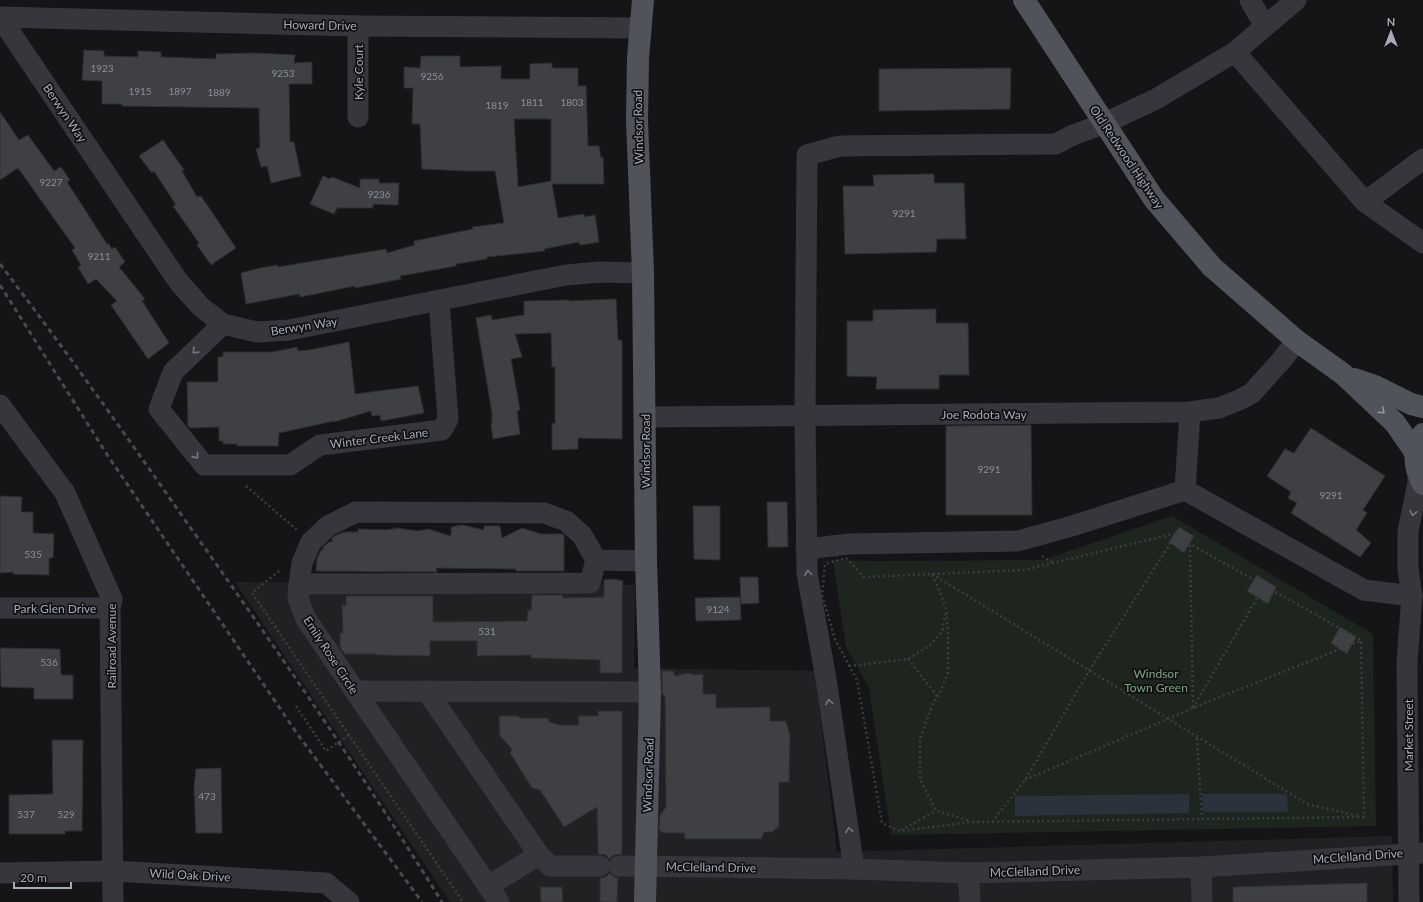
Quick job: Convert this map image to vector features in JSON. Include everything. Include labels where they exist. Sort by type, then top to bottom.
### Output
[{"type":"main road","name":"Windsor Road","points":[[643,0],[638,58],[637,120],[643,273],[646,561],[650,692],[645,902]]},
{"type":"main road","name":"Old Redwood Highway","points":[[1024,0],[1154,199],[1212,267],[1297,341],[1343,374],[1395,423],[1419,443]]},
{"type":"main road","name":"Old Redwood Highway","points":[[1343,374],[1377,387],[1411,404],[1423,407]]},
{"type":"main road","points":[[1419,443],[1415,463],[1420,479]]},
{"type":"street","points":[[1250,0],[1259,16],[1268,23]]},
{"type":"street","points":[[853,869],[826,679],[807,573],[805,416],[807,155],[840,146],[1056,144],[1073,135],[1104,124],[1156,99],[1235,52],[1296,0]]},
{"type":"street","name":"Howard Drive","points":[[0,17],[358,26],[641,28]]},
{"type":"street","name":"Berwyn Way","points":[[0,17],[178,281],[201,307],[223,324],[257,332],[289,330],[566,275],[600,272],[643,273]]},
{"type":"street","name":"Kyle Court","points":[[358,26],[358,117]]},
{"type":"street","points":[[1235,52],[1365,202],[1423,243]]},
{"type":"street","points":[[1365,202],[1423,159]]},
{"type":"street","name":"Winter Creek Lane","points":[[223,324],[173,372],[158,409],[204,465],[290,465],[320,445],[442,430],[448,419],[440,301]]},
{"type":"street","name":"Joe Rodota Way","points":[[645,417],[1190,412],[1219,408],[1252,393],[1297,341]]},
{"type":"street","name":"Railroad Avenue","points":[[2,409],[65,493],[112,599],[110,608],[113,902]]},
{"type":"street","points":[[1185,490],[1190,412]]},
{"type":"street","name":"Market Street","points":[[1408,902],[1415,853],[1407,661],[1412,596],[1408,568],[1408,531],[1420,479]]},
{"type":"street","points":[[806,549],[849,544],[1018,541],[1072,526],[1185,490],[1364,590],[1412,596]]},
{"type":"street","name":"Emily Rose Circle","points":[[494,894],[306,619],[298,598],[298,584],[302,563],[311,542],[328,526],[356,512],[544,513],[566,521],[582,535],[596,560]]},
{"type":"street","points":[[1408,568],[1423,542]]},
{"type":"street","points":[[298,584],[590,583],[596,560],[646,561]]},
{"type":"street","name":"Park Glen Drive","points":[[0,608],[110,608]]},
{"type":"street","points":[[355,691],[650,692]]},
{"type":"street","points":[[427,691],[539,855],[494,894]]},
{"type":"street","name":"McClelland Drive","points":[[539,855],[550,866],[853,869],[968,873],[1201,867],[1415,853]]},
{"type":"street","points":[[1201,867],[1202,902]]},
{"type":"street","name":"Wild Oak Drive","points":[[0,873],[113,871],[326,883],[350,902]]},
{"type":"street","points":[[968,873],[970,902]]},
{"type":"path","points":[[224,465],[266,504],[311,542]]},
{"type":"path","points":[[1177,533],[1190,544],[1361,640]]},
{"type":"path","points":[[1177,533],[1024,570],[864,577],[846,558],[825,564],[822,595],[836,639],[849,666],[858,680],[882,823],[900,831],[972,822],[1364,817]]},
{"type":"path","points":[[992,822],[1025,780],[1088,671],[1177,533]]},
{"type":"path","points":[[1190,544],[1193,708]]},
{"type":"path","points":[[282,567],[278,573],[252,593],[463,902]]},
{"type":"path","points":[[931,574],[946,609],[948,633],[948,674],[938,697],[933,703],[920,739],[920,779],[936,811]]},
{"type":"path","points":[[931,574],[1307,804],[1364,817]]},
{"type":"path","points":[[1193,708],[1264,586]]},
{"type":"path","points":[[849,666],[908,659],[929,646],[942,632],[946,609]]},
{"type":"path","points":[[1025,780],[1193,708],[1361,640]]},
{"type":"path","points":[[1361,640],[1364,817]]},
{"type":"path","points":[[908,659],[938,697]]},
{"type":"path","points":[[296,706],[326,751],[349,735]]},
{"type":"path","points":[[1197,737],[1202,819]]},
{"type":"path","points":[[900,831],[936,811],[972,822]]},
{"type":"shaded area","points":[[235,582],[635,585],[634,668],[815,671],[837,852],[1392,836],[1393,902],[450,902]]},
{"type":"shaded area","points":[[1189,794],[1189,813],[1015,816],[1015,796]]},
{"type":"shaded area","points":[[1202,794],[1287,794],[1288,812],[1203,812]]},
{"type":"green space","name":"Windsor Town Green","points":[[1172,516],[1373,634],[1376,826],[891,835],[869,688],[846,647],[833,560],[1043,560]]},
{"type":"building","points":[[84,50],[104,51],[104,56],[138,57],[138,51],[161,52],[161,57],[216,59],[216,54],[255,53],[295,55],[294,63],[312,62],[312,84],[289,84],[290,142],[294,142],[301,176],[271,183],[267,166],[261,167],[256,149],[260,148],[259,108],[122,106],[122,104],[102,104],[102,81],[82,80]]},
{"type":"building","points":[[421,56],[460,56],[460,67],[501,66],[501,79],[530,79],[530,64],[552,63],[552,68],[578,68],[578,86],[586,86],[588,146],[599,146],[601,158],[603,157],[604,184],[552,184],[558,218],[584,214],[584,217],[595,215],[599,242],[580,245],[579,242],[544,249],[545,251],[487,257],[487,259],[400,276],[401,279],[355,288],[355,286],[300,297],[299,294],[246,304],[241,273],[278,265],[278,267],[386,249],[387,253],[415,245],[414,241],[473,229],[472,227],[504,223],[495,171],[422,169],[420,124],[412,124],[413,88],[404,88],[404,67],[420,68]],"holes":[[[514,119],[551,119],[551,181],[518,187]]]},
{"type":"building","points":[[1011,68],[1010,109],[879,111],[879,69]]},
{"type":"building","points":[[0,112],[19,140],[28,135],[54,171],[61,167],[70,180],[67,182],[107,244],[108,243],[112,249],[115,247],[125,262],[119,267],[145,299],[142,301],[169,343],[148,359],[111,305],[117,301],[96,279],[88,284],[78,267],[81,265],[72,250],[75,248],[18,168],[0,180]]},
{"type":"building","points":[[163,140],[184,170],[182,171],[197,197],[201,196],[236,248],[211,265],[197,245],[199,243],[173,206],[176,205],[154,171],[152,173],[139,156]]},
{"type":"building","points":[[934,174],[934,183],[964,183],[966,239],[937,239],[936,252],[845,254],[843,186],[874,186],[873,175]]},
{"type":"building","points":[[323,176],[330,179],[332,177],[360,188],[360,179],[379,179],[379,183],[399,183],[398,205],[373,204],[373,208],[337,208],[334,214],[310,204]]},
{"type":"building","points":[[616,299],[618,340],[622,340],[622,439],[578,438],[578,449],[552,450],[552,423],[555,424],[555,367],[552,367],[551,333],[515,334],[522,357],[511,359],[520,410],[517,411],[520,434],[493,439],[491,424],[492,413],[476,318],[491,315],[492,320],[524,315],[524,301]]},
{"type":"building","points":[[936,309],[936,323],[968,323],[969,375],[939,375],[939,389],[876,389],[877,377],[847,376],[847,321],[873,321],[873,310]]},
{"type":"building","points":[[349,342],[355,394],[418,386],[424,413],[381,421],[380,415],[372,416],[371,411],[334,422],[279,433],[278,446],[237,446],[237,444],[223,444],[223,441],[219,441],[219,427],[190,428],[188,426],[187,382],[218,382],[218,357],[223,357],[223,352],[273,352],[297,347],[298,351]]},
{"type":"building","points":[[1031,425],[1032,515],[946,515],[946,426]]},
{"type":"building","points":[[1311,428],[1385,476],[1363,510],[1367,513],[1356,530],[1371,543],[1360,557],[1291,513],[1297,503],[1288,498],[1291,492],[1267,476],[1285,449],[1294,453]]},
{"type":"building","points":[[0,496],[22,497],[21,512],[33,512],[33,533],[54,534],[53,558],[49,558],[49,575],[13,574],[13,572],[0,573]]},
{"type":"building","points":[[767,502],[787,502],[788,547],[768,547]]},
{"type":"building","points":[[693,506],[720,506],[720,560],[694,559]]},
{"type":"building","points":[[462,525],[484,530],[484,526],[500,526],[502,538],[522,528],[541,534],[563,534],[564,571],[436,568],[437,572],[316,571],[317,559],[321,550],[323,550],[323,547],[329,542],[332,542],[332,538],[344,532],[358,532],[358,529],[388,530],[397,528],[418,531],[428,529],[451,536],[451,527]]},
{"type":"building","points":[[1179,527],[1194,536],[1184,553],[1169,542]]},
{"type":"building","points":[[1257,575],[1276,587],[1268,604],[1247,591]]},
{"type":"building","points":[[740,577],[758,577],[759,603],[741,604]]},
{"type":"building","points":[[613,579],[623,581],[622,673],[600,673],[600,660],[531,658],[531,655],[477,656],[477,641],[430,641],[430,656],[345,654],[340,648],[340,633],[343,633],[342,605],[346,605],[346,596],[433,596],[433,622],[527,621],[528,610],[531,610],[532,595],[563,595],[563,598],[604,597],[604,580]]},
{"type":"building","points":[[740,597],[741,620],[696,621],[695,598]]},
{"type":"building","points":[[1340,627],[1356,637],[1347,654],[1331,643]]},
{"type":"building","points":[[0,648],[60,649],[61,675],[73,675],[73,699],[34,699],[34,688],[1,687]]},
{"type":"building","points":[[662,671],[673,671],[675,676],[688,673],[694,675],[703,674],[703,694],[716,694],[716,708],[770,707],[770,721],[786,721],[790,736],[789,782],[779,782],[779,826],[772,832],[764,832],[761,839],[685,839],[684,833],[663,833],[659,830],[660,815],[666,807],[665,696],[662,694]]},
{"type":"building","points":[[598,711],[622,711],[622,854],[614,855],[609,859],[606,855],[598,854],[597,807],[564,827],[540,790],[532,788],[510,753],[512,749],[500,736],[499,716],[548,718],[549,722],[560,725],[579,725],[578,716],[598,716]]},
{"type":"building","points":[[52,740],[83,740],[82,831],[65,831],[65,834],[9,834],[9,795],[53,794]]},
{"type":"building","points":[[221,768],[222,833],[196,833],[194,789],[196,769]]},
{"type":"building","points":[[610,873],[618,878],[617,902],[600,902],[600,878],[606,877]]},
{"type":"building","points":[[1367,883],[1367,902],[1233,902],[1233,887]]},
{"type":"building","points":[[540,887],[562,887],[563,902],[541,902]]},
{"type":"railway","points":[[0,264],[94,391],[251,614],[349,757],[442,902]]},
{"type":"railway","points":[[0,285],[108,456],[296,732],[422,902]]}]
